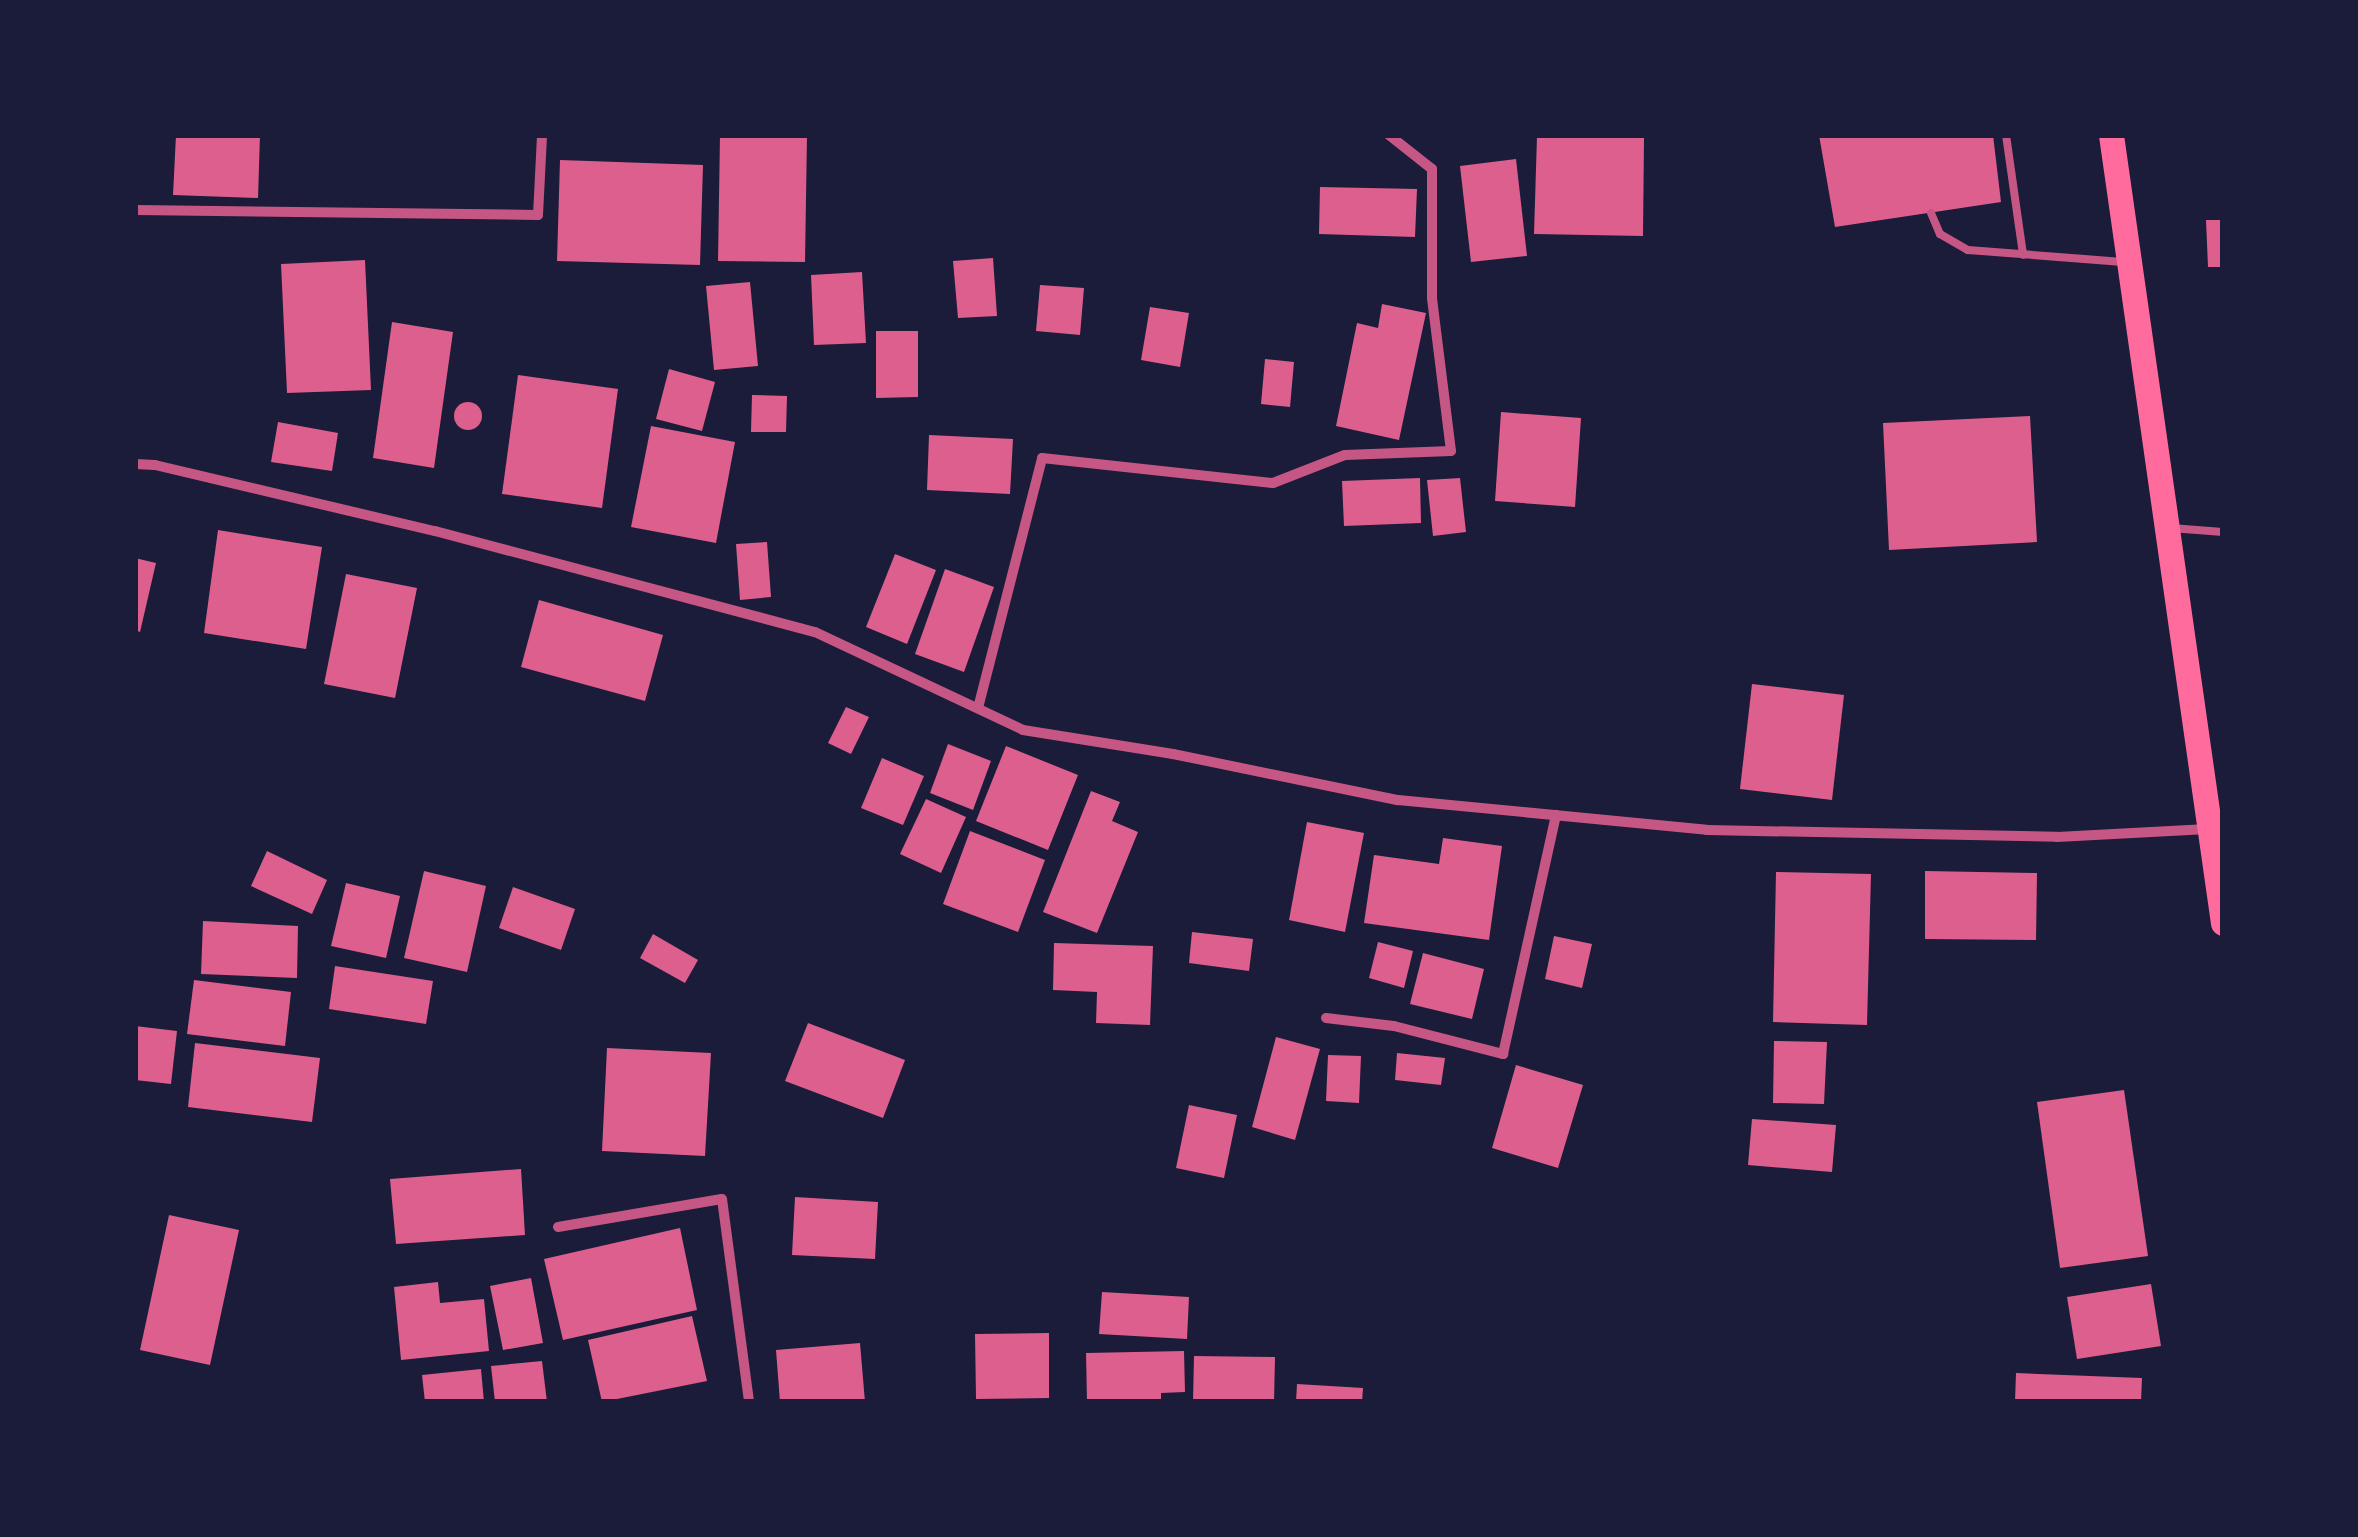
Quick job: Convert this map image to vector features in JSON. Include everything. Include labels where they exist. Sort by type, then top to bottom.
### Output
[{"type":"main road","points":[[2110,135],[2166,528],[2207,769],[2210,828],[2223,923]]},
{"type":"street","points":[[135,210],[538,215],[542,135]]},
{"type":"street","points":[[978,708],[1042,458],[1273,483],[1345,454],[1450,451],[1432,298],[1432,169],[1389,135]]},
{"type":"street","points":[[135,464],[154,465],[435,531],[816,632],[1023,730],[1173,754],[1398,800],[1707,830],[2057,838],[2210,828]]},
{"type":"street","points":[[1326,1018],[1394,1026],[1503,1054],[1556,815]]},
{"type":"street","points":[[558,1227],[722,1200],[749,1402]]},
{"type":"lane","points":[[2006,135],[2023,255]]},
{"type":"lane","points":[[1931,213],[1940,234],[1968,250],[2129,263]]},
{"type":"lane","points":[[2166,528],[2223,532]]},
{"type":"building","points":[[176,135],[260,135],[258,198],[173,195]]},
{"type":"building","points":[[720,135],[807,135],[805,262],[718,261]]},
{"type":"building","points":[[1819,135],[1993,135],[2001,202],[1835,227]]},
{"type":"building","points":[[1537,136],[1644,138],[1643,236],[1534,234]]},
{"type":"building","points":[[1516,159],[1527,256],[1471,262],[1460,166]]},
{"type":"building","points":[[560,160],[703,165],[700,265],[557,261]]},
{"type":"building","points":[[1320,187],[1417,189],[1415,237],[1319,234]]},
{"type":"building","points":[[2206,220],[2223,220],[2223,267],[2208,267]]},
{"type":"building","points":[[993,258],[997,316],[958,318],[953,261]]},
{"type":"building","points":[[365,260],[371,390],[287,393],[281,264]]},
{"type":"building","points":[[862,272],[866,343],[814,345],[811,275]]},
{"type":"building","points":[[750,282],[758,366],[714,370],[706,286]]},
{"type":"building","points":[[1040,285],[1084,288],[1080,335],[1036,331]]},
{"type":"building","points":[[1382,304],[1426,313],[1399,440],[1336,426],[1357,323],[1378,328]]},
{"type":"building","points":[[1150,307],[1189,313],[1180,367],[1141,360]]},
{"type":"building","points":[[392,322],[453,332],[434,468],[373,458]]},
{"type":"building","points":[[876,331],[918,331],[918,397],[876,398]]},
{"type":"building","points":[[1265,359],[1294,362],[1290,407],[1261,404]]},
{"type":"building","points":[[669,369],[715,382],[702,431],[656,419]]},
{"type":"building","points":[[518,375],[618,389],[602,508],[502,494]]},
{"type":"building","points":[[752,395],[787,396],[786,432],[751,432]]},
{"type":"building","points":[[468,402],[478,406],[482,416],[478,426],[468,430],[458,426],[454,416],[458,406]]},
{"type":"building","points":[[1501,412],[1581,418],[1575,507],[1495,501]]},
{"type":"building","points":[[2030,416],[2037,542],[1889,550],[1883,423]]},
{"type":"building","points":[[278,422],[338,433],[332,471],[271,462]]},
{"type":"building","points":[[651,426],[735,442],[716,543],[631,527]]},
{"type":"building","points":[[929,435],[1013,439],[1010,494],[927,490]]},
{"type":"building","points":[[1420,478],[1421,523],[1344,526],[1342,481]]},
{"type":"building","points":[[1460,478],[1466,532],[1433,536],[1427,480]]},
{"type":"building","points":[[218,530],[322,547],[306,649],[204,633]]},
{"type":"building","points":[[767,542],[771,597],[740,600],[736,544]]},
{"type":"building","points":[[895,554],[936,570],[907,644],[866,627]]},
{"type":"building","points":[[135,558],[156,563],[140,632],[135,630]]},
{"type":"building","points":[[945,569],[994,587],[964,672],[915,654]]},
{"type":"building","points":[[346,574],[417,588],[395,698],[324,684]]},
{"type":"building","points":[[539,600],[663,635],[645,701],[521,667]]},
{"type":"building","points":[[1752,684],[1844,695],[1832,800],[1740,789]]},
{"type":"building","points":[[846,707],[869,717],[851,754],[828,743]]},
{"type":"building","points":[[948,744],[991,761],[973,810],[930,793]]},
{"type":"building","points":[[1006,746],[1078,775],[1048,850],[976,821]]},
{"type":"building","points":[[882,758],[924,776],[903,825],[861,808]]},
{"type":"building","points":[[1091,791],[1120,802],[1112,821],[1138,832],[1097,933],[1043,912]]},
{"type":"building","points":[[926,799],[966,817],[941,873],[900,854]]},
{"type":"building","points":[[1307,822],[1364,833],[1345,932],[1289,920]]},
{"type":"building","points":[[970,831],[1045,860],[1018,932],[943,904]]},
{"type":"building","points":[[1443,838],[1502,846],[1489,940],[1364,923],[1374,855],[1439,864]]},
{"type":"building","points":[[267,851],[327,880],[312,914],[251,886]]},
{"type":"building","points":[[424,871],[486,886],[467,972],[404,958]]},
{"type":"building","points":[[1925,871],[2037,873],[2036,940],[1925,939]]},
{"type":"building","points":[[1776,872],[1871,874],[1867,1025],[1773,1022]]},
{"type":"building","points":[[346,883],[400,896],[386,958],[331,946]]},
{"type":"building","points":[[513,887],[575,909],[561,950],[499,928]]},
{"type":"building","points":[[203,921],[298,926],[297,978],[201,974]]},
{"type":"building","points":[[1192,932],[1253,939],[1249,971],[1189,963]]},
{"type":"building","points":[[653,934],[698,960],[685,983],[640,958]]},
{"type":"building","points":[[1554,936],[1592,944],[1582,988],[1545,979]]},
{"type":"building","points":[[1378,942],[1413,951],[1404,988],[1369,978]]},
{"type":"building","points":[[1054,943],[1153,946],[1150,1025],[1096,1023],[1097,992],[1053,990]]},
{"type":"building","points":[[1423,953],[1484,969],[1472,1019],[1410,1004]]},
{"type":"building","points":[[335,966],[433,981],[426,1024],[329,1009]]},
{"type":"building","points":[[194,980],[291,992],[285,1046],[187,1034]]},
{"type":"building","points":[[808,1023],[905,1060],[883,1118],[785,1081]]},
{"type":"building","points":[[135,1026],[177,1031],[171,1084],[135,1080]]},
{"type":"building","points":[[1276,1037],[1320,1049],[1295,1140],[1252,1127]]},
{"type":"building","points":[[1774,1041],[1827,1042],[1824,1104],[1773,1103]]},
{"type":"building","points":[[195,1043],[320,1058],[312,1122],[188,1107]]},
{"type":"building","points":[[607,1048],[711,1053],[705,1156],[602,1151]]},
{"type":"building","points":[[1397,1053],[1445,1058],[1441,1085],[1395,1080]]},
{"type":"building","points":[[1328,1055],[1361,1056],[1359,1103],[1326,1101]]},
{"type":"building","points":[[1516,1065],[1583,1085],[1558,1168],[1492,1148]]},
{"type":"building","points":[[2124,1090],[2148,1256],[2060,1268],[2037,1102]]},
{"type":"building","points":[[1189,1105],[1237,1115],[1224,1178],[1176,1168]]},
{"type":"building","points":[[1752,1119],[1836,1125],[1832,1172],[1748,1165]]},
{"type":"building","points":[[521,1169],[525,1235],[396,1244],[390,1179]]},
{"type":"building","points":[[795,1197],[878,1202],[875,1259],[792,1255]]},
{"type":"building","points":[[169,1215],[239,1230],[210,1365],[140,1350]]},
{"type":"building","points":[[680,1228],[697,1310],[563,1340],[544,1259]]},
{"type":"building","points":[[531,1278],[543,1343],[503,1350],[490,1286]]},
{"type":"building","points":[[438,1282],[440,1303],[484,1299],[489,1351],[401,1360],[394,1287]]},
{"type":"building","points":[[2151,1284],[2161,1346],[2077,1359],[2067,1297]]},
{"type":"building","points":[[1102,1292],[1189,1297],[1187,1339],[1099,1334]]},
{"type":"building","points":[[692,1316],[707,1381],[602,1402],[588,1340]]},
{"type":"building","points":[[1049,1333],[1049,1398],[976,1399],[975,1334]]},
{"type":"building","points":[[860,1343],[865,1402],[780,1402],[776,1350]]},
{"type":"building","points":[[1184,1351],[1185,1392],[1161,1393],[1161,1402],[1087,1402],[1086,1353]]},
{"type":"building","points":[[1194,1356],[1275,1357],[1274,1402],[1193,1402]]},
{"type":"building","points":[[542,1361],[547,1402],[495,1402],[491,1366]]},
{"type":"building","points":[[481,1369],[484,1402],[425,1402],[422,1375]]},
{"type":"building","points":[[2016,1373],[2142,1378],[2141,1402],[2015,1402]]},
{"type":"building","points":[[1297,1384],[1363,1388],[1362,1402],[1296,1402]]}]
